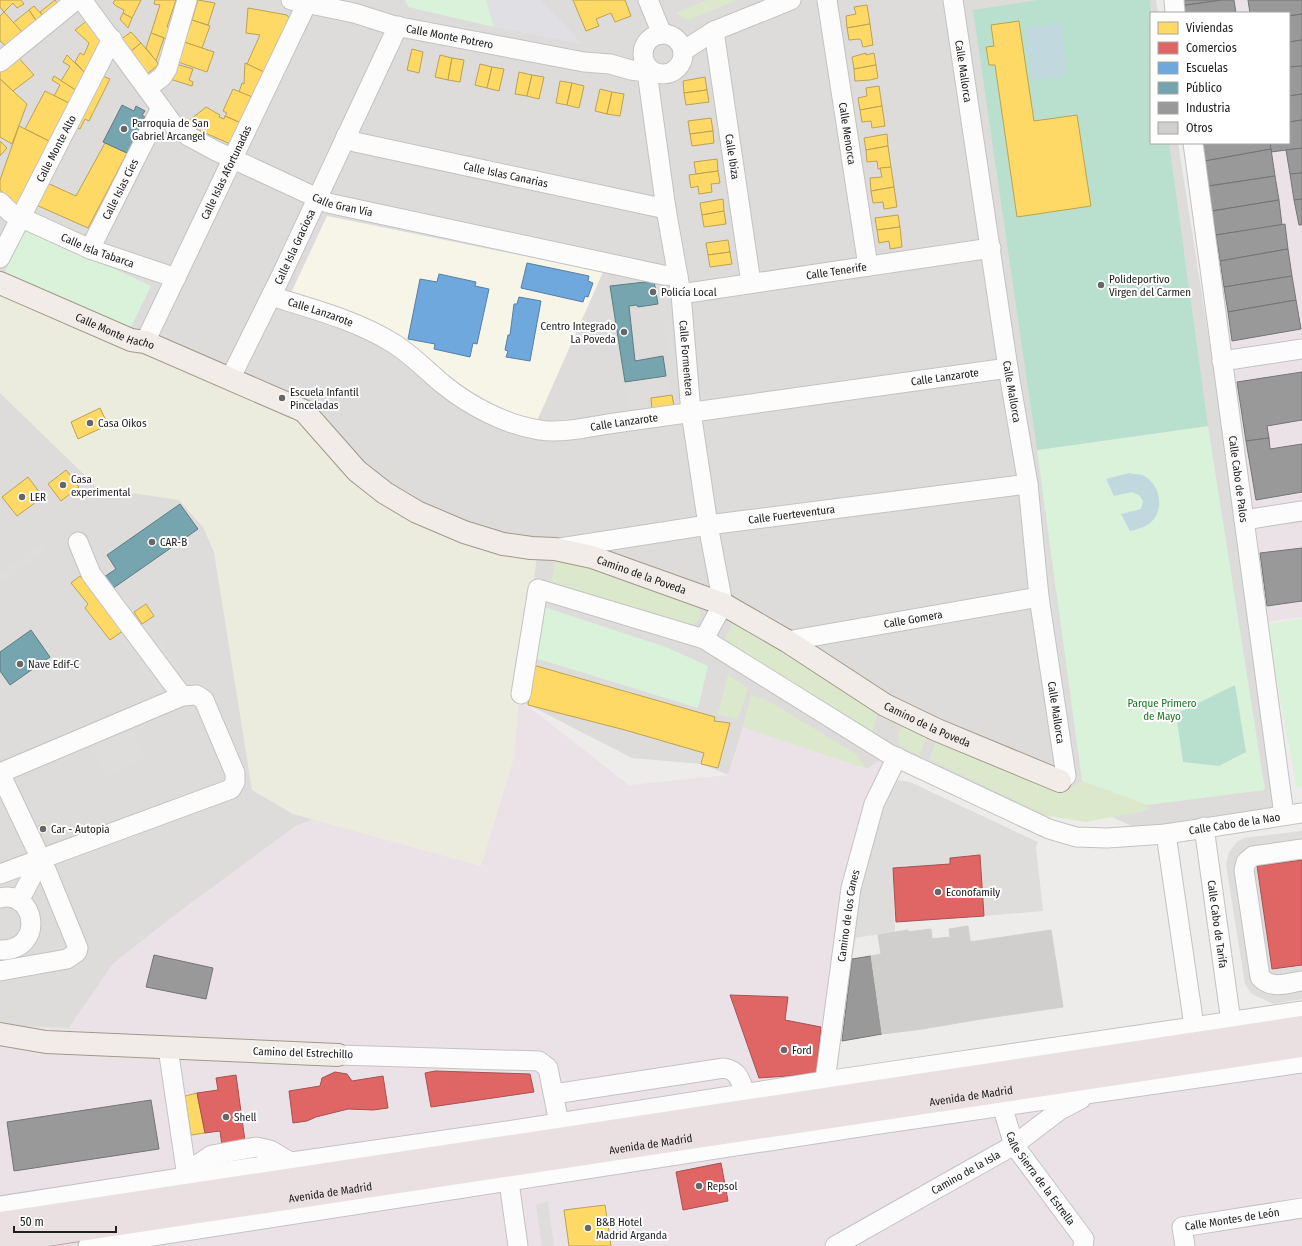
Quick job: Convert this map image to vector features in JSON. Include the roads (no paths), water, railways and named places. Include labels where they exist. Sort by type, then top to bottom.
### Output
[{"type":"highway","name":"Avenida de Madrid","points":[[0,1223],[1302,1028]]},
{"type":"highway","name":"Avenida de Madrid","points":[[0,1242],[1302,1046]]},
{"type":"main road","name":"Calle Monte Hacho","points":[[0,283],[131,340],[145,342],[230,379]]},
{"type":"main road","name":"Camino de la Poveda","points":[[230,379],[304,411],[357,471],[385,493],[417,512],[464,532],[503,544],[531,548],[555,549],[592,557],[723,604],[787,641],[885,705],[937,730],[1060,781]]},
{"type":"main road","name":"Camino del Estrechillo","points":[[0,1034],[46,1042],[338,1055]]},
{"type":"street","points":[[0,62],[76,0]]},
{"type":"street","name":"Calle Gran Vía","points":[[82,0],[172,123],[190,137],[233,159],[317,198],[336,205],[655,273],[680,285]]},
{"type":"street","points":[[147,88],[162,77],[167,69],[187,0]]},
{"type":"street","points":[[648,0],[673,41],[680,65],[673,72],[664,74],[651,72],[645,63],[643,49],[650,39],[673,41],[684,37],[714,31],[792,0]]},
{"type":"street","name":"Calle Menorca","points":[[827,0],[868,266]]},
{"type":"street","name":"Calle Mallorca","points":[[953,0],[1008,368],[1028,484],[1039,597],[1066,776],[1060,781]]},
{"type":"street","points":[[1174,0],[1175,12]]},
{"type":"street","name":"Calle Monte Potrero","points":[[299,2],[351,6],[398,26],[584,62],[610,64],[630,70],[651,72]]},
{"type":"street","name":"Calle Islas Afortunadas","points":[[145,342],[233,159],[299,2]]},
{"type":"street","name":"Calle Isla Graciosa","points":[[230,379],[271,296],[398,26]]},
{"type":"street","name":"Calle Ibiza","points":[[714,31],[751,283]]},
{"type":"street","name":"Calle Monte Alto","points":[[0,258],[112,39]]},
{"type":"street","name":"Calle Monte Potrero","points":[[610,64],[629,60],[643,49]]},
{"type":"street","name":"Calle Formentera","points":[[651,72],[666,209],[680,285],[691,412],[708,525],[723,604]]},
{"type":"street","name":"Calle Islas Cíes","points":[[90,248],[161,108]]},
{"type":"street","name":"Calle Islas Canarias","points":[[346,136],[355,142],[666,209]]},
{"type":"street","name":"Calle Cabo de Palos","points":[[1193,144],[1244,520],[1293,814]]},
{"type":"street","name":"Calle Isla Tabarca","points":[[0,202],[11,213],[90,248],[176,278]]},
{"type":"street","name":"Calle Tenerife","points":[[680,285],[751,283],[991,248]]},
{"type":"street","name":"Calle Lanzarote","points":[[271,296],[326,312],[360,326],[394,343],[445,386],[463,398],[495,416],[520,425],[541,430],[561,430],[1008,368]]},
{"type":"street","points":[[1222,361],[1302,349]]},
{"type":"street","name":"Calle Fuerteventura","points":[[555,549],[708,525],[1028,484]]},
{"type":"street","points":[[1244,520],[1302,511]]},
{"type":"street","points":[[78,542],[91,574],[182,696]]},
{"type":"street","points":[[521,694],[538,589],[704,639],[889,754],[1049,829],[1076,837],[1107,838],[1166,834],[1194,1026]]},
{"type":"street","name":"Calle Gomera","points":[[787,641],[1039,597]]},
{"type":"street","points":[[704,639],[723,604]]},
{"type":"street","points":[[0,898],[6,896],[19,901],[27,908],[31,917],[31,928],[28,937],[21,945],[6,950],[8,969],[67,959],[77,952],[78,948],[75,937],[41,859],[0,773],[109,733],[182,696],[197,694],[204,700],[235,773],[235,782],[231,789],[41,859],[3,873]]},
{"type":"street","name":"Camino de los Canes","points":[[825,1081],[851,888],[874,804],[897,757]]},
{"type":"street","name":"Calle Cabo de la Nao","points":[[1166,834],[1293,814]]},
{"type":"street","name":"Calle Cabo de Tarifa","points":[[1204,827],[1231,1022]]},
{"type":"street","points":[[3,873],[22,848],[28,832]]},
{"type":"street","points":[[1302,849],[1253,856],[1246,862],[1244,870],[1260,977],[1264,982],[1273,985],[1302,981]]},
{"type":"street","points":[[19,901],[41,859]]},
{"type":"street","points":[[0,1206],[187,1177],[292,1163],[559,1123],[825,1081],[1302,1011]]},
{"type":"street","points":[[168,1048],[187,1177]]},
{"type":"street","name":"Camino del Estrechillo","points":[[338,1055],[539,1061],[548,1068],[559,1123]]},
{"type":"street","points":[[88,1246],[1002,1106],[1302,1063]]},
{"type":"street","points":[[554,1094],[724,1068],[734,1070],[739,1076],[745,1093]]},
{"type":"street","name":"Camino de la Isla","points":[[835,1246],[1014,1145],[1060,1110],[1092,1094]]},
{"type":"street","name":"Calle Sierra de la Estrella","points":[[1002,1106],[1014,1145],[1084,1239],[1083,1246]]},
{"type":"street","points":[[509,1182],[518,1246]]},
{"type":"street","name":"Calle Montes de León","points":[[1185,1246],[1182,1227],[1302,1208]]},
{"type":"water","points":[[1061,23],[1067,75],[1032,80],[1025,28]]},
{"type":"water","points":[[1129,473],[1142,475],[1148,478],[1156,489],[1159,502],[1157,515],[1151,522],[1130,531],[1121,514],[1141,509],[1143,501],[1139,495],[1132,492],[1114,496],[1106,479]]},
{"type":"place","name":"Parroquia de San Gabriel Arcangel","points":[[124,129]]},
{"type":"place","name":"Polideportivo Virgen del Carmen","points":[[1101,285]]},
{"type":"place","name":"Policía Local","points":[[653,292]]},
{"type":"place","name":"Centro Integrado La Poveda","points":[[624,332]]},
{"type":"place","name":"Escuela Infantil Pinceladas","points":[[282,398]]},
{"type":"place","name":"Casa Oikos","points":[[90,423]]},
{"type":"place","name":"Casa experimental","points":[[63,485]]},
{"type":"place","name":"LER","points":[[22,497]]},
{"type":"place","name":"CAR-B","points":[[152,542]]},
{"type":"place","name":"Nave Edif-C","points":[[20,664]]},
{"type":"place","name":"Car - Autopia","points":[[43,829]]},
{"type":"place","name":"Econofamily","points":[[938,892]]},
{"type":"place","name":"Ford","points":[[784,1050]]},
{"type":"place","name":"Shell","points":[[226,1117]]},
{"type":"place","name":"Repsol","points":[[699,1186]]},
{"type":"place","name":"B&B Hotel Madrid Arganda","points":[[588,1228]]},
{"type":"park label","name":"Parque Primero de Mayo","points":[[1162,709]]}]
